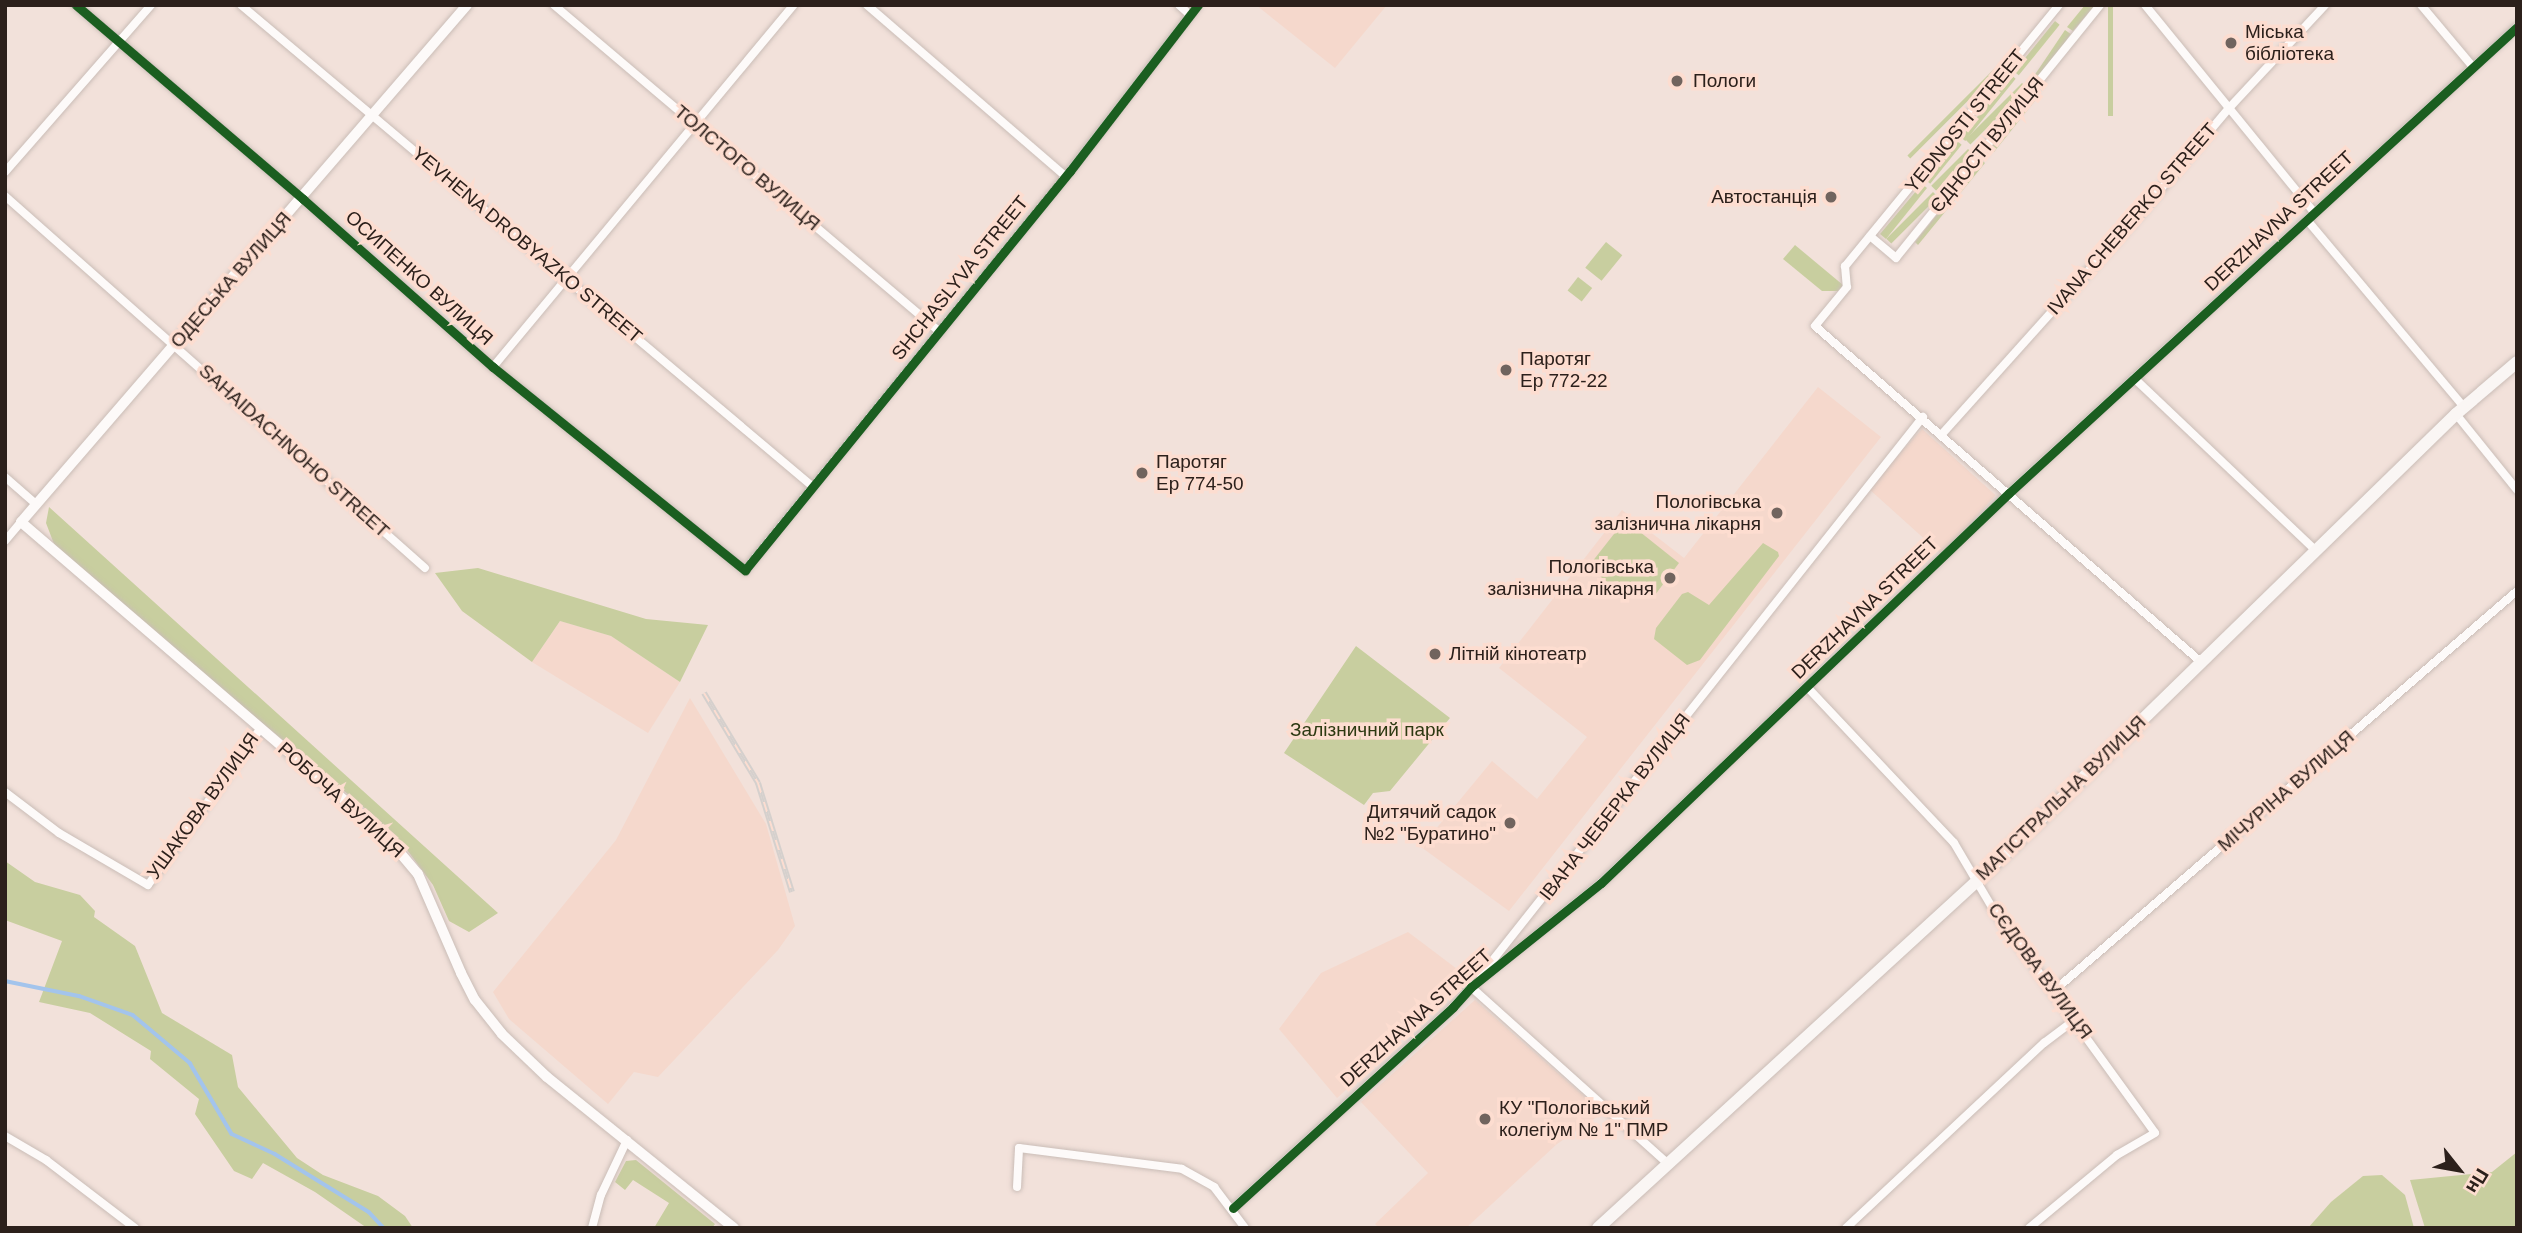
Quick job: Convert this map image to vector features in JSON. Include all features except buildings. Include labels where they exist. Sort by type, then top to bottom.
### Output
[{"type":"main road","name":"МАГІСТРАЛЬНА ВУЛИЦЯ","points":[[1598,1228],[1977,881],[2460,411],[2517,362]]},
{"type":"street","name":"ОСИПЕНКО ВУЛИЦЯ","points":[[76,5],[303,199],[493,367],[745,570]]},
{"type":"street","points":[[5,172],[151,5]]},
{"type":"street","name":"YEVHENA DROBYAZKO STREET","points":[[241,5],[812,486]]},
{"type":"street","name":"ОДЕСЬКА ВУЛИЦЯ","points":[[21,522],[375,116],[467,5]]},
{"type":"street","name":"ТОЛСТОГО ВУЛИЦЯ","points":[[554,5],[940,332]]},
{"type":"street","points":[[493,367],[794,5]]},
{"type":"street","points":[[867,5],[1065,176]]},
{"type":"street","points":[[1179,5],[1190,15]]},
{"type":"street","name":"SHCHASLYVA STREET","points":[[745,570],[940,332],[1198,5]]},
{"type":"street","name":"YEDNOSTI STREET","points":[[1923,417],[1815,326],[1847,287],[1844,266],[2059,5]]},
{"type":"street","name":"ЄДНОСТІ ВУЛИЦЯ","points":[[1870,236],[1896,258],[2100,5]]},
{"type":"street","points":[[2145,5],[2314,212]]},
{"type":"street","name":"IVANA CHEBERKO STREET","points":[[1942,434],[2142,211],[2230,107],[2325,5]]},
{"type":"street","points":[[2421,5],[2473,67]]},
{"type":"street","name":"DERZHAVNA STREET","points":[[1233,1208],[1453,1007],[1471,987],[1601,883],[2009,493],[2517,27]]},
{"type":"street","name":"SAHAIDACHNOHO STREET","points":[[5,195],[425,568]]},
{"type":"street","points":[[2306,220],[2460,411],[2517,491]]},
{"type":"street","points":[[2134,378],[2316,551]]},
{"type":"street","points":[[1923,417],[2201,662]]},
{"type":"street","name":"ІВАНА ЧЕБЕРКА ВУЛИЦЯ","points":[[1471,987],[1923,417]]},
{"type":"street","points":[[5,477],[36,504]]},
{"type":"street","points":[[5,541],[21,522]]},
{"type":"street","name":"РОБОЧА ВУЛИЦЯ","points":[[21,522],[260,729],[356,808],[403,853],[424,884],[461,973],[483,1011],[531,1063],[734,1228]]},
{"type":"street","name":"МІЧУРІНА ВУЛИЦЯ","points":[[2055,990],[2517,591]]},
{"type":"street","name":"СЄДОВА ВУЛИЦЯ","points":[[1808,688],[1954,842],[1993,909],[2076,1019],[2155,1133],[2117,1155],[2029,1228]]},
{"type":"street","name":"УШАКОВА ВУЛИЦЯ","points":[[5,792],[59,833],[148,884],[260,729]]},
{"type":"street","points":[[1471,987],[1668,1164]]},
{"type":"street","points":[[1846,1228],[2044,1043],[2076,1019]]},
{"type":"street","points":[[5,1136],[46,1160],[135,1228]]},
{"type":"street","points":[[592,1228],[601,1195],[627,1140]]},
{"type":"street","points":[[1017,1187],[1019,1148],[1182,1169],[1214,1187],[1233,1208],[1245,1228]]},
{"type":"shaded area","points":[[1256,5],[1387,5],[1335,68]]},
{"type":"shaded area","name":"Пологівська залізнична лікарня","points":[[1818,387],[1881,437],[1509,911],[1421,847],[1492,761],[1537,799],[1587,737],[1499,668],[1622,510],[1684,558]]},
{"type":"shaded area","points":[[1922,429],[1996,495],[1942,555],[1868,488]]},
{"type":"shaded area","points":[[560,621],[611,636],[680,682],[648,733],[532,662]]},
{"type":"shaded area","points":[[690,698],[766,824],[795,926],[778,950],[658,1077],[634,1072],[608,1104],[509,1019],[493,992],[616,840]]},
{"type":"shaded area","points":[[1408,932],[1469,978],[1337,1098],[1279,1029],[1321,973]]},
{"type":"shaded area","name":"КУ \"Пологівський колегіум № 1\" ПМР","points":[[1475,1000],[1603,1113],[1557,1144],[1466,1228],[1379,1228],[1375,1224],[1428,1173],[1361,1102]]},
{"type":"green space","points":[[2085,5],[2095,5],[2073,31],[2067,27]]},
{"type":"green space","points":[[2108,5],[2113,5],[2113,116],[2108,116]]},
{"type":"green space","points":[[2055,21],[2060,25],[2019,75],[2014,72]]},
{"type":"green space","points":[[2065,30],[2071,34],[2034,88],[2029,84]]},
{"type":"green space","points":[[2005,58],[2008,61],[1910,158],[1907,156]]},
{"type":"green space","points":[[2011,75],[2016,79],[1965,141],[1961,137]]},
{"type":"green space","points":[[2022,83],[2027,88],[1970,145],[1965,140]]},
{"type":"green space","points":[[2035,95],[2038,97],[1994,152],[1990,149]]},
{"type":"green space","points":[[1957,141],[1962,145],[1930,184],[1926,180]]},
{"type":"green space","points":[[1968,149],[1973,154],[1936,191],[1931,186]]},
{"type":"green space","points":[[1981,160],[1985,163],[1918,245],[1915,242]]},
{"type":"green space","points":[[1922,184],[1927,188],[1886,239],[1880,234]]},
{"type":"green space","points":[[1933,192],[1938,197],[1891,244],[1886,239]]},
{"type":"green space","points":[[1606,242],[1622,255],[1602,281],[1585,268]]},
{"type":"green space","points":[[1795,245],[1843,285],[1838,291],[1822,291],[1783,259]]},
{"type":"green space","points":[[1578,277],[1592,288],[1582,301],[1568,290]]},
{"type":"green space","points":[[49,507],[498,913],[469,932],[449,921],[433,885],[402,843],[367,810],[67,561],[54,544],[46,523]]},
{"type":"green space","points":[[1625,520],[1679,563],[1655,595],[1619,591],[1588,567]]},
{"type":"green space","points":[[1763,543],[1778,552],[1779,556],[1700,660],[1687,665],[1654,639],[1656,628],[1682,594],[1688,592],[1709,605]]},
{"type":"green space","points":[[478,568],[646,619],[708,625],[680,682],[611,636],[560,621],[532,662],[462,611],[435,573]]},
{"type":"green space","name":"Залізничний парк","points":[[1356,646],[1450,718],[1390,791],[1373,793],[1364,805],[1284,753]]},
{"type":"green space","points":[[5,861],[35,882],[80,895],[95,911],[94,917],[135,946],[162,1013],[232,1055],[238,1087],[297,1158],[323,1175],[378,1196],[405,1216],[413,1228],[367,1228],[315,1192],[263,1163],[252,1179],[234,1171],[195,1114],[199,1099],[150,1059],[151,1051],[90,1013],[39,1002],[62,941],[5,920]]},
{"type":"green space","points":[[2517,1152],[2517,1228],[2425,1228],[2410,1180],[2492,1172]]},
{"type":"green space","points":[[636,1160],[715,1224],[712,1228],[654,1228],[669,1203],[633,1180],[625,1190],[615,1182],[626,1161]]},
{"type":"green space","points":[[2382,1175],[2405,1195],[2414,1228],[2308,1228],[2331,1202],[2363,1176]]},
{"type":"waterway","points":[[5,981],[79,996],[133,1015],[190,1063],[232,1134],[275,1154],[369,1212],[384,1228]]},
{"type":"railway","points":[[704,693],[758,783],[792,892]]},
{"type":"cycle path","points":[[76,5],[303,199],[493,367],[745,570],[1070,171],[1198,5]]},
{"type":"cycle path","points":[[1233,1208],[1453,1007],[1471,987],[1601,883],[2009,493],[2517,27]]},
{"type":"place","name":"Міська бібліотека","points":[[2231,43]]},
{"type":"place","name":"Пологи","points":[[1677,81]]},
{"type":"place","name":"Автостанція","points":[[1831,197]]},
{"type":"place","name":"Паротяг Ер 772-22","points":[[1506,370]]},
{"type":"place","name":"Паротяг Ер 774-50","points":[[1142,473]]},
{"type":"place","name":"Пологiвська залiзнична лiкарня","points":[[1777,513]]},
{"type":"place","name":"Пологівська залізнична лікарня","points":[[1670,578]]},
{"type":"place","name":"Літній кінотеатр","points":[[1435,654]]},
{"type":"place","name":"Дитячий садок №2 \"Буратино\"","points":[[1510,823]]},
{"type":"place","name":"КУ \"Пологівський колегіум № 1\" ПМР","points":[[1485,1119]]}]
